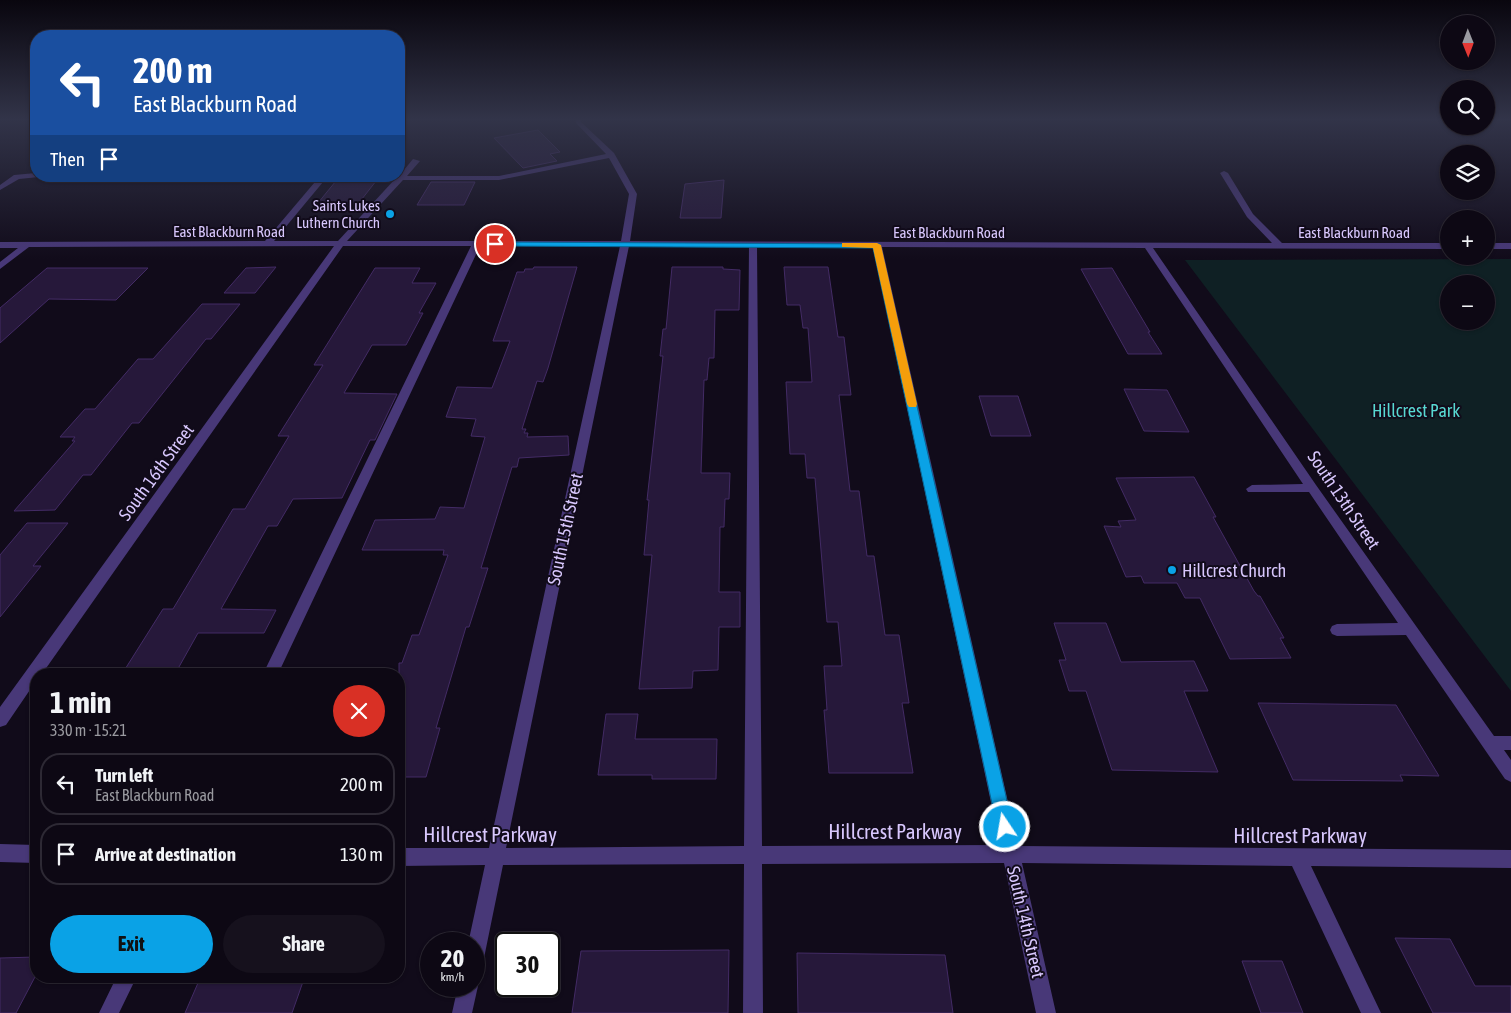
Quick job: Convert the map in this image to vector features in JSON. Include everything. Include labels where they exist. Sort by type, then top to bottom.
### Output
[{"type":"street","points":[[405,178],[499,178],[561,165]]},
{"type":"street","name":"South 15th Street","points":[[479,932],[624,245],[633,194],[617,165]]},
{"type":"street","points":[[1224,173],[1250,214],[1280,246]]},
{"type":"street","points":[[0,188],[16,177],[30,176]]},
{"type":"street","points":[[268,244],[319,182]]},
{"type":"street","name":"South 16th Street","points":[[37,668],[340,244],[394,182]]},
{"type":"street","points":[[273,668],[478,243]]},
{"type":"street","name":"East Blackburn Road","points":[[0,245],[478,243],[624,245],[1440,246]]},
{"type":"street","points":[[752,244],[753,1013]]},
{"type":"street","points":[[0,266],[27,245]]},
{"type":"street","name":"South 14th Street","points":[[877,245],[1046,1013]]},
{"type":"street","name":"South 13th Street","points":[[1148,246],[1312,488],[1511,774]]},
{"type":"street","points":[[1495,246],[1511,246]]},
{"type":"street","points":[[1252,489],[1312,488]]},
{"type":"street","points":[[1337,630],[1409,629]]},
{"type":"street","name":"South 16th Street","points":[[0,720],[30,678]]},
{"type":"street","points":[[1489,743],[1511,743]]},
{"type":"street","points":[[0,854],[30,854]]},
{"type":"street","name":"Hillcrest Parkway","points":[[405,857],[754,854],[1511,859]]},
{"type":"street","points":[[1298,858],[1371,1013]]},
{"type":"street","points":[[109,1013],[124,983]]},
{"type":"street","points":[[462,1013],[466,997]]},
{"type":"green space","name":"Hillcrest Park","points":[[1440,259],[1440,265],[1495,265],[1495,259],[1511,259],[1511,691],[1185,260]]},
{"type":"building","points":[[520,165],[536,165],[523,168]]},
{"type":"building","points":[[724,180],[721,218],[680,218],[685,184]]},
{"type":"building","points":[[335,182],[375,182],[358,204],[318,203]]},
{"type":"building","points":[[431,182],[475,182],[464,205],[417,205]]},
{"type":"building","points":[[276,267],[255,293],[224,293],[246,268]]},
{"type":"building","points":[[534,267],[577,267],[548,368],[543,382],[537,381],[522,429],[526,429],[524,433],[528,433],[527,437],[568,436],[569,455],[519,458],[517,467],[512,467],[481,568],[488,568],[469,627],[466,627],[436,728],[440,728],[426,777],[405,777],[405,668],[399,668],[399,663],[402,663],[412,635],[419,635],[448,555],[443,555],[444,550],[362,550],[375,520],[435,519],[440,507],[464,508],[485,437],[471,436],[476,419],[446,417],[457,387],[492,388],[510,341],[493,341],[517,272],[533,269]]},
{"type":"building","points":[[672,267],[723,267],[723,269],[740,270],[739,310],[715,310],[714,358],[709,358],[707,380],[704,380],[701,473],[730,473],[729,499],[725,499],[724,527],[720,527],[719,592],[740,592],[740,627],[719,627],[718,670],[693,671],[692,688],[639,689],[652,555],[644,555],[649,500],[647,500],[663,356],[660,356],[663,329],[666,329]]},
{"type":"building","points":[[784,267],[828,267],[838,337],[844,337],[851,395],[839,395],[850,491],[859,491],[867,556],[874,556],[885,635],[899,635],[909,703],[902,703],[913,773],[829,773],[824,710],[827,710],[824,666],[842,666],[838,622],[827,622],[815,478],[807,478],[805,454],[790,454],[786,382],[812,382],[808,328],[803,328],[800,305],[787,305]]},
{"type":"building","points":[[47,268],[148,268],[116,300],[49,299],[0,343],[0,308]]},
{"type":"building","points":[[375,268],[420,268],[412,283],[436,283],[419,313],[423,313],[406,345],[372,345],[344,393],[397,394],[375,440],[370,440],[342,498],[293,499],[277,526],[268,526],[221,609],[276,610],[264,633],[198,633],[178,668],[126,668],[163,609],[173,609],[233,509],[245,509],[289,436],[278,436],[323,365],[314,365]]},
{"type":"building","points":[[1112,268],[1162,354],[1128,354],[1081,269]]},
{"type":"building","points":[[202,304],[240,304],[211,339],[206,339],[139,423],[132,423],[91,475],[83,475],[55,510],[14,511],[75,441],[72,441],[75,437],[60,437],[85,409],[95,409],[138,359],[153,359]]},
{"type":"building","points":[[1124,389],[1167,390],[1189,432],[1144,431]]},
{"type":"building","points":[[979,396],[1018,396],[1031,436],[991,436]]},
{"type":"building","name":"Hillcrest Church","points":[[1194,477],[1216,517],[1213,517],[1254,591],[1260,596],[1284,638],[1280,638],[1291,658],[1230,659],[1200,598],[1185,598],[1177,583],[1144,583],[1141,576],[1126,577],[1104,526],[1121,527],[1118,521],[1136,520],[1116,478]]},
{"type":"building","points":[[27,523],[68,523],[33,566],[41,566],[0,617],[0,555]]},
{"type":"building","points":[[1054,623],[1106,623],[1121,662],[1194,661],[1208,691],[1184,691],[1218,772],[1112,770],[1086,691],[1069,691],[1059,660],[1066,660]]},
{"type":"building","points":[[1258,703],[1396,705],[1439,776],[1400,775],[1403,781],[1293,780]]},
{"type":"building","points":[[606,714],[638,714],[635,739],[717,739],[716,779],[652,779],[652,775],[598,775]]},
{"type":"building","points":[[1395,938],[1450,939],[1475,986],[1511,986],[1511,1013],[1433,1013]]},
{"type":"building","points":[[729,950],[728,1013],[572,1013],[581,951]]},
{"type":"building","points":[[797,953],[945,955],[953,1013],[798,1013]]},
{"type":"building","points":[[30,957],[30,983],[32,983],[16,1013],[0,1013],[0,958]]},
{"type":"building","points":[[1242,961],[1282,961],[1303,1013],[1261,1013]]},
{"type":"building","points":[[198,983],[303,983],[292,1013],[185,1013]]},
{"type":"slow traffic","points":[[844,245],[877,245],[912,404]]},
{"type":"place","name":"Saints Lukes Luthern Church","points":[[390,214]]},
{"type":"place","name":"Hillcrest Church","points":[[1172,570]]},
{"type":"route","points":[[495,244],[877,245],[1005,827]]}]
